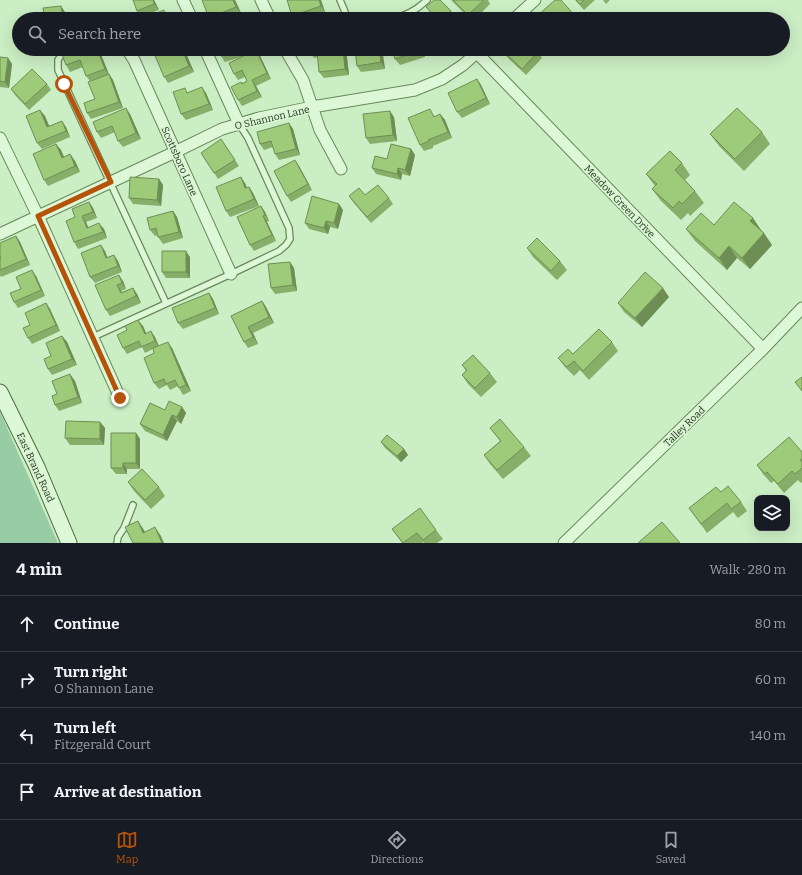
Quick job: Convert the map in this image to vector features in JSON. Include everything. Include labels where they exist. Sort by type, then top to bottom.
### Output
[{"type":"main road","name":"East Brand Road","points":[[0,392],[37,467],[69,543]]},
{"type":"street","points":[[183,0],[189,12]]},
{"type":"street","points":[[261,0],[267,12]]},
{"type":"street","points":[[522,12],[535,0]]},
{"type":"street","name":"Scottsboro Lane","points":[[131,56],[231,274]]},
{"type":"street","points":[[208,56],[239,124]]},
{"type":"street","points":[[289,56],[303,80],[320,130],[341,168]]},
{"type":"street","name":"O Shannon Lane","points":[[0,234],[222,129],[259,118],[312,107],[415,90],[442,79],[473,56]]},
{"type":"street","name":"Meadow Green Drive","points":[[484,56],[763,349]]},
{"type":"street","points":[[0,138],[38,216],[120,398]]},
{"type":"street","name":"Talley Road","points":[[564,543],[763,349],[802,308]]},
{"type":"lane","points":[[340,0],[345,12]]},
{"type":"lane","points":[[410,12],[420,7],[427,0]]},
{"type":"lane","points":[[61,56],[58,60],[58,70],[166,303]]},
{"type":"lane","points":[[93,337],[231,274],[283,248],[286,245],[290,239],[290,228],[248,138],[239,124]]},
{"type":"lane","points":[[117,543],[118,537],[124,528],[133,505]]},
{"type":"green space","points":[[0,412],[58,543],[0,543]]},
{"type":"building","points":[[133,0],[153,0],[154,4],[137,11]]},
{"type":"building","points":[[202,0],[233,0],[236,7],[224,12],[207,12]]},
{"type":"building","points":[[287,0],[319,0],[321,6],[304,12],[291,12]]},
{"type":"building","points":[[434,0],[440,0],[451,11],[431,12],[426,7]]},
{"type":"building","points":[[453,0],[484,0],[471,12],[465,12]]},
{"type":"building","points":[[555,0],[561,0],[572,12],[542,12]]},
{"type":"building","points":[[576,0],[584,0],[580,4]]},
{"type":"building","points":[[61,6],[62,12],[44,12],[43,8]]},
{"type":"building","points":[[63,56],[100,56],[105,69],[86,76],[80,60],[66,65]]},
{"type":"building","points":[[155,56],[185,56],[189,66],[164,77]]},
{"type":"building","points":[[244,56],[259,56],[267,73],[252,80],[257,91],[238,100],[231,87],[247,81],[242,70],[234,74],[229,63]]},
{"type":"building","points":[[317,56],[344,56],[345,69],[319,72]]},
{"type":"building","points":[[356,56],[380,56],[381,62],[357,66]]},
{"type":"building","points":[[394,56],[404,56],[395,59]]},
{"type":"building","points":[[508,56],[534,56],[522,69]]},
{"type":"building","points":[[0,57],[8,58],[5,82],[0,81]]},
{"type":"building","points":[[32,69],[47,84],[25,104],[11,89]]},
{"type":"building","points":[[109,74],[119,102],[87,113],[84,103],[95,99],[88,82]]},
{"type":"building","points":[[477,79],[486,98],[457,112],[448,93]]},
{"type":"building","points":[[202,87],[209,104],[181,114],[173,92],[185,88],[187,93]]},
{"type":"building","points":[[126,108],[136,133],[118,141],[112,126],[97,132],[93,122]]},
{"type":"building","points":[[737,108],[762,132],[735,159],[710,134]]},
{"type":"building","points":[[430,109],[434,117],[440,114],[448,132],[420,145],[408,118]]},
{"type":"building","points":[[40,110],[47,127],[62,121],[66,131],[37,143],[26,116]]},
{"type":"building","points":[[390,111],[393,135],[366,138],[363,114]]},
{"type":"building","points":[[289,123],[296,149],[275,154],[271,141],[260,144],[257,132]]},
{"type":"building","points":[[221,139],[235,160],[214,173],[201,153]]},
{"type":"building","points":[[56,144],[62,158],[70,154],[75,166],[44,180],[33,154]]},
{"type":"building","points":[[391,144],[411,149],[405,170],[398,168],[397,174],[372,168],[375,156],[387,159]]},
{"type":"building","points":[[670,151],[682,163],[675,170],[695,191],[682,204],[679,201],[673,208],[652,189],[657,184],[646,174]]},
{"type":"building","points":[[295,160],[308,184],[287,196],[274,171]]},
{"type":"building","points":[[130,177],[159,179],[157,200],[129,198]]},
{"type":"building","points":[[241,177],[245,188],[249,187],[254,199],[226,211],[216,187]]},
{"type":"building","points":[[378,185],[389,198],[367,217],[349,196],[359,188],[365,195]]},
{"type":"building","points":[[312,196],[339,204],[334,223],[326,221],[324,228],[305,223]]},
{"type":"building","points":[[89,202],[93,212],[82,216],[87,228],[99,223],[103,232],[74,242],[66,221],[75,217],[72,209]]},
{"type":"building","points":[[734,202],[753,218],[750,221],[764,233],[742,258],[729,246],[719,258],[686,229],[701,213],[714,225]]},
{"type":"building","points":[[261,206],[265,215],[263,216],[272,235],[250,245],[237,217]]},
{"type":"building","points":[[173,211],[179,232],[158,237],[156,228],[150,230],[147,218]]},
{"type":"building","points":[[16,236],[26,259],[0,270],[0,243]]},
{"type":"building","points":[[537,238],[560,261],[551,271],[527,248]]},
{"type":"building","points":[[101,245],[106,258],[114,255],[118,266],[90,277],[81,253]]},
{"type":"building","points":[[162,251],[186,251],[186,272],[162,272]]},
{"type":"building","points":[[290,262],[293,285],[271,288],[268,264]]},
{"type":"building","points":[[32,270],[41,290],[14,302],[10,293],[21,289],[16,277]]},
{"type":"building","points":[[645,272],[663,288],[635,318],[618,303]]},
{"type":"building","points":[[119,275],[122,283],[117,285],[121,293],[133,288],[136,296],[106,310],[95,285]]},
{"type":"building","points":[[209,293],[215,308],[178,323],[172,308]]},
{"type":"building","points":[[262,301],[269,317],[248,327],[253,337],[244,342],[231,316]]},
{"type":"building","points":[[46,303],[56,325],[28,338],[23,328],[30,325],[25,313]]},
{"type":"building","points":[[138,320],[145,334],[151,331],[155,341],[141,347],[139,341],[123,348],[117,335],[127,330],[125,326]]},
{"type":"building","points":[[599,329],[612,342],[583,371],[574,361],[567,367],[558,358],[568,349],[573,354]]},
{"type":"building","points":[[62,336],[72,359],[48,369],[44,359],[51,356],[46,343]]},
{"type":"building","points":[[168,342],[186,385],[179,388],[175,380],[166,384],[164,379],[154,383],[144,358],[154,353],[153,348]]},
{"type":"building","points":[[473,355],[490,373],[475,388],[462,375],[467,370],[462,365]]},
{"type":"building","points":[[70,374],[78,397],[55,405],[52,396],[57,394],[52,381]]},
{"type":"building","points":[[802,377],[802,391],[795,382]]},
{"type":"building","points":[[169,401],[182,407],[177,417],[172,415],[163,435],[140,424],[150,403],[165,410]]},
{"type":"building","points":[[500,419],[524,447],[497,470],[484,455],[501,441],[490,428]]},
{"type":"building","points":[[66,421],[100,422],[100,439],[65,438]]},
{"type":"building","points":[[111,433],[136,433],[136,463],[123,463],[123,468],[111,468]]},
{"type":"building","points":[[387,435],[404,449],[397,456],[381,442]]},
{"type":"building","points":[[789,437],[802,452],[802,459],[800,460],[802,462],[802,468],[795,474],[792,471],[778,484],[767,472],[765,474],[757,465]]},
{"type":"building","points":[[142,469],[159,487],[145,500],[128,482]]},
{"type":"building","points":[[728,486],[741,502],[731,509],[727,503],[701,524],[689,508],[716,487],[721,492]]},
{"type":"building","points":[[420,508],[436,530],[423,540],[417,533],[403,543],[392,529]]},
{"type":"building","points":[[138,521],[143,533],[155,527],[162,543],[133,543],[125,527]]},
{"type":"building","points":[[662,522],[680,543],[638,543]]},
{"type":"route","points":[[64,84],[111,182],[38,216],[120,398]]}]
